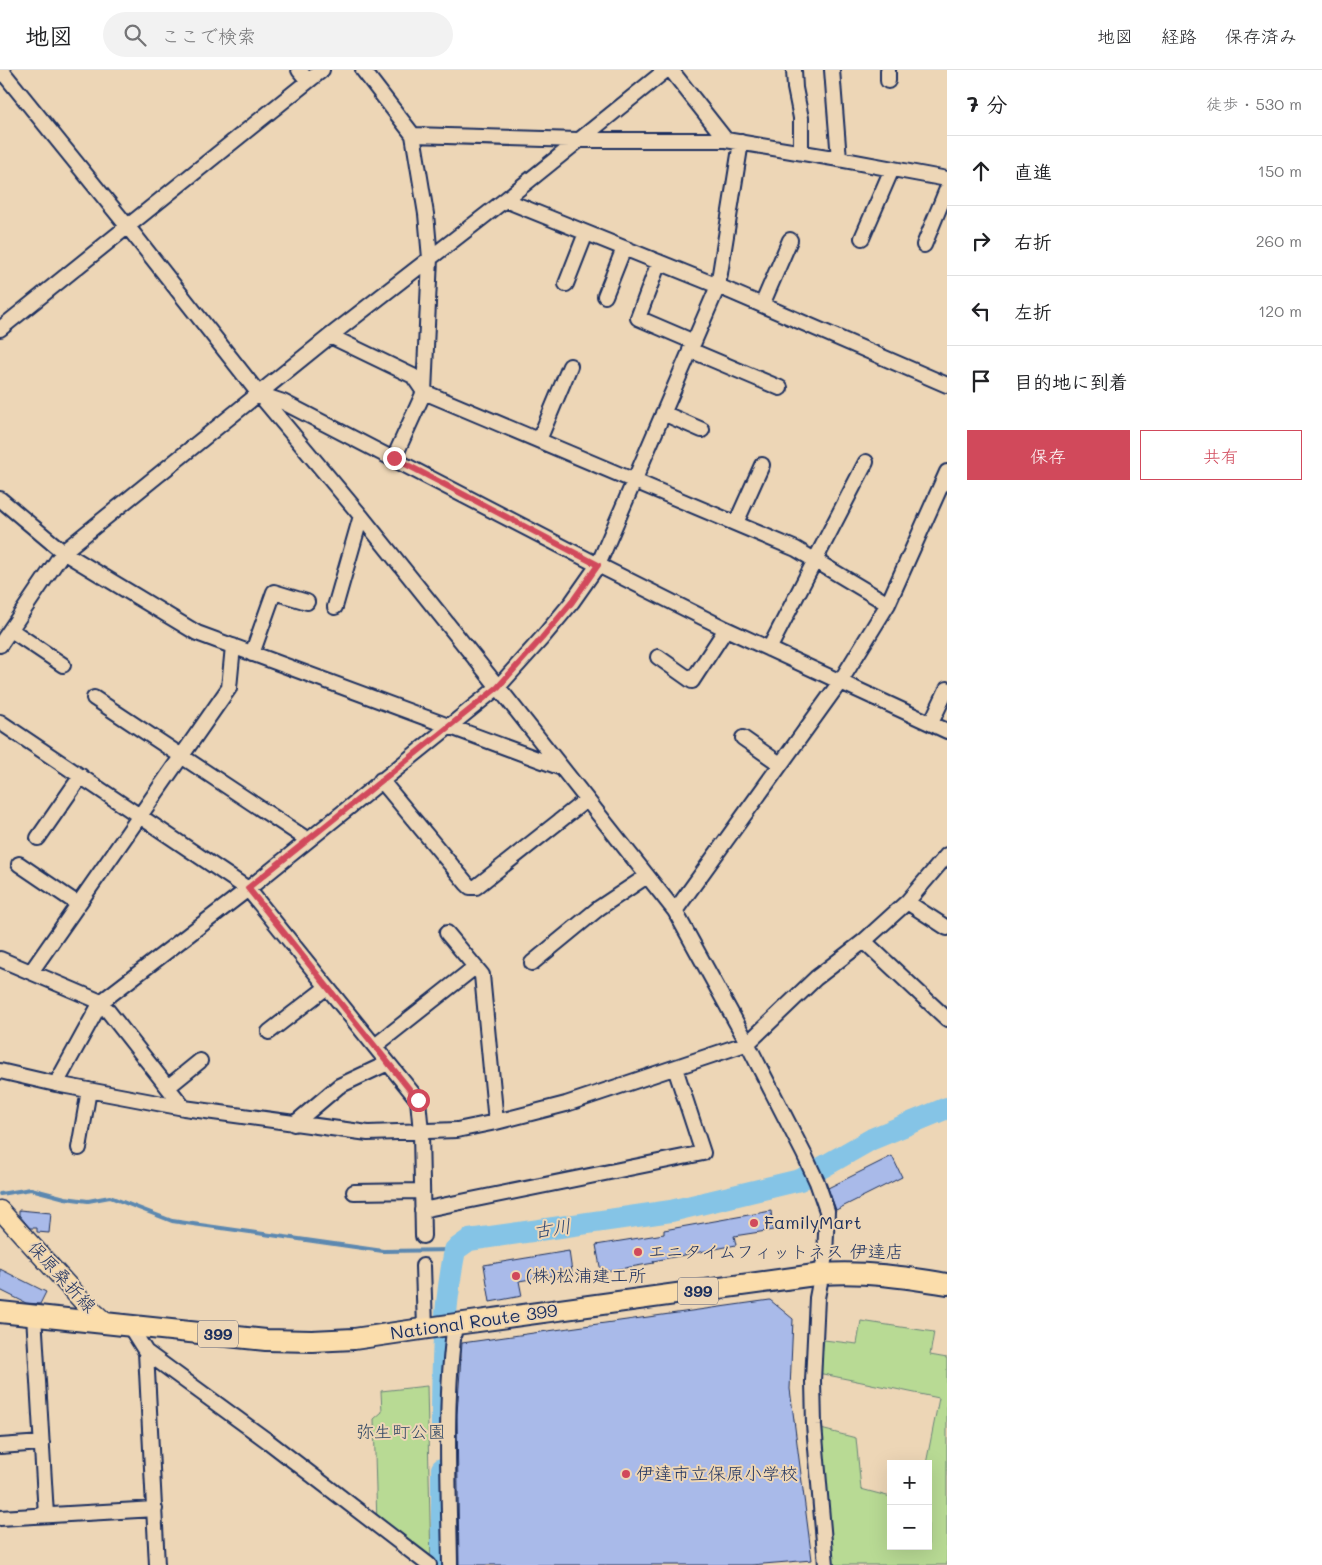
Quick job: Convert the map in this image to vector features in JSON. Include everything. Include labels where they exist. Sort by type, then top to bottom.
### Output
[{"type":"highway","name":"National Route 399","points":[[0,1312],[266,1340],[312,1341],[354,1339],[841,1272],[875,1274],[947,1284]]},
{"type":"main road","name":"保原桑折線","points":[[0,1210],[83,1302],[105,1322]]},
{"type":"street","points":[[1,70],[128,227],[259,394],[361,516],[675,911],[748,1043],[818,1182],[827,1212],[825,1256],[818,1298],[813,1381],[814,1425],[826,1565]]},
{"type":"street","points":[[299,70],[308,81]]},
{"type":"street","points":[[0,329],[322,70]]},
{"type":"street","points":[[363,70],[413,135],[426,214],[430,258],[424,392],[394,458]]},
{"type":"street","points":[[0,645],[63,552],[330,336],[505,200],[666,70]]},
{"type":"street","points":[[671,70],[726,140]]},
{"type":"street","points":[[794,70],[800,118],[801,152]]},
{"type":"street","points":[[832,70],[840,159]]},
{"type":"street","points":[[413,135],[578,140],[726,140],[947,179]]},
{"type":"street","points":[[56,1084],[101,1002],[248,888],[498,687],[572,602],[598,565],[718,286],[741,142]]},
{"type":"street","points":[[862,238],[892,169]]},
{"type":"street","points":[[924,245],[947,189]]},
{"type":"street","points":[[505,200],[718,286],[947,385]]},
{"type":"street","points":[[566,284],[586,232]]},
{"type":"street","points":[[762,305],[790,240]]},
{"type":"street","points":[[605,296],[624,248]]},
{"type":"street","points":[[660,262],[638,318],[780,388]]},
{"type":"street","points":[[330,336],[413,376],[424,392],[796,549],[888,604]]},
{"type":"street","points":[[539,440],[570,366]]},
{"type":"street","points":[[259,394],[283,402],[598,565],[726,628],[947,731]]},
{"type":"street","points":[[663,414],[702,430]]},
{"type":"street","points":[[769,649],[866,462]]},
{"type":"street","points":[[736,523],[762,465]]},
{"type":"street","points":[[675,911],[840,682],[888,604],[947,472]]},
{"type":"street","points":[[0,499],[63,552],[197,633],[447,727],[560,767]]},
{"type":"street","points":[[335,607],[361,516]]},
{"type":"street","points":[[252,654],[274,592],[307,602]]},
{"type":"street","points":[[658,657],[692,681],[726,628]]},
{"type":"street","points":[[11,630],[63,664]]},
{"type":"street","points":[[31,972],[229,688],[232,646]]},
{"type":"street","points":[[931,723],[947,689]]},
{"type":"street","points":[[94,698],[308,840]]},
{"type":"street","points":[[0,722],[248,888],[418,1100],[421,1132],[423,1236]]},
{"type":"street","points":[[743,738],[780,764]]},
{"type":"street","points":[[38,838],[81,776]]},
{"type":"street","points":[[381,780],[470,887],[476,887],[586,800]]},
{"type":"street","points":[[0,1071],[56,1084],[184,1108],[368,1133],[458,1130],[496,1122],[566,1104],[748,1043],[816,978],[864,940],[907,902],[947,855]]},
{"type":"street","points":[[18,864],[78,904]]},
{"type":"street","points":[[532,963],[599,908],[646,876]]},
{"type":"street","points":[[907,902],[947,928]]},
{"type":"street","points":[[448,933],[482,975],[496,1122]]},
{"type":"street","points":[[864,940],[947,1019]]},
{"type":"street","points":[[0,959],[101,1002],[184,1108]]},
{"type":"street","points":[[375,1046],[475,967]]},
{"type":"street","points":[[270,1032],[327,987]]},
{"type":"street","points":[[168,1087],[200,1061]]},
{"type":"street","points":[[294,1124],[339,1086],[388,1063]]},
{"type":"street","points":[[422,1210],[703,1153],[675,1068]]},
{"type":"street","points":[[79,1148],[89,1090]]},
{"type":"street","points":[[354,1192],[422,1191]]},
{"type":"street","points":[[423,1266],[451,1354],[449,1403],[450,1565]]},
{"type":"street","points":[[34,1315],[46,1515]]},
{"type":"street","points":[[129,1325],[146,1352],[269,1442],[426,1564]]},
{"type":"street","points":[[146,1352],[157,1565]]},
{"type":"street","points":[[0,1446],[42,1443]]},
{"type":"street","points":[[0,1518],[154,1509]]},
{"type":"green space","points":[[861,1321],[934,1332],[930,1355],[947,1358],[947,1565],[831,1565],[821,1429],[856,1438],[861,1489],[887,1496],[887,1550],[932,1550],[932,1460],[927,1460],[939,1398],[818,1373],[824,1340],[857,1344]]},
{"type":"green space","name":"弥生町公園","points":[[427,1386],[431,1565],[377,1525],[374,1419],[382,1412],[381,1391]]},
{"type":"building","points":[[892,1156],[902,1177],[836,1210],[828,1188]]},
{"type":"building","points":[[19,1210],[51,1213],[49,1233],[37,1232],[37,1228],[30,1228],[19,1215]]},
{"type":"building","points":[[771,1211],[773,1230],[734,1236],[736,1245],[653,1261],[654,1263],[601,1272],[596,1245],[664,1234],[664,1230]]},
{"type":"building","name":"(株)松浦建工所","points":[[569,1251],[572,1272],[519,1281],[522,1296],[490,1302],[484,1265]]},
{"type":"building","points":[[0,1269],[46,1292],[40,1304],[26,1303],[0,1290]]},
{"type":"building","name":"伊達市立保原小学校","points":[[770,1300],[793,1319],[790,1389],[812,1560],[751,1565],[459,1565],[457,1414],[462,1343]]},
{"type":"waterway","name":"古川","points":[[442,1429],[444,1339],[451,1273],[455,1250],[469,1240],[671,1211],[800,1180],[872,1139],[947,1108]]},
{"type":"waterway","points":[[0,1194],[31,1189],[65,1198],[88,1201],[110,1197],[172,1221],[383,1251],[455,1250]]},
{"type":"waterway","name":"古川","points":[[442,1469],[442,1565]]},
{"type":"place","name":"FamilyMart","points":[[754,1223]]},
{"type":"place","name":"エニタイムフィットネス 伊達店","points":[[638,1252]]},
{"type":"place","name":"(株)松浦建工所","points":[[516,1276]]},
{"type":"place","name":"伊達市立保原小学校","points":[[626,1474]]},
{"type":"route","points":[[394,458],[598,565],[572,602],[498,687],[248,888],[418,1100]]}]
